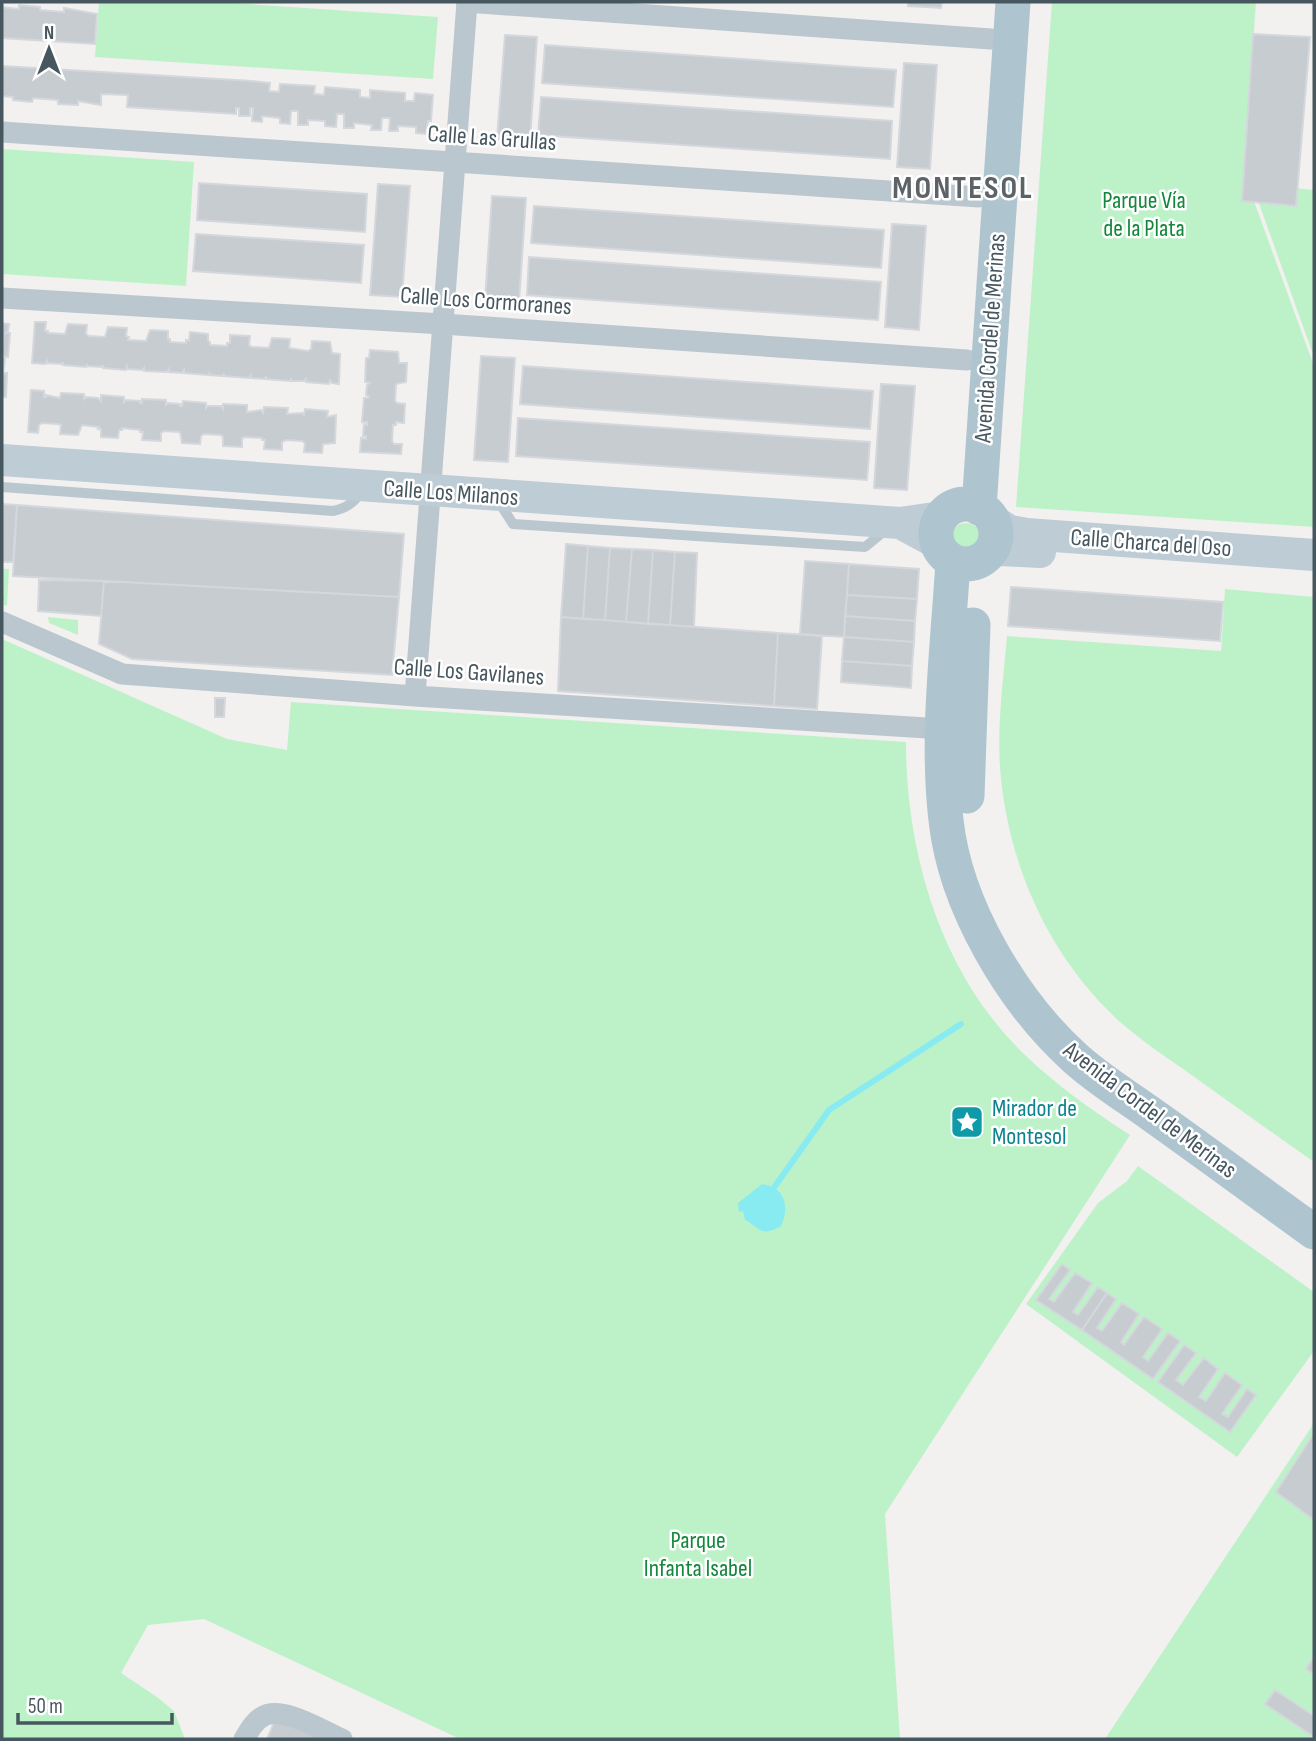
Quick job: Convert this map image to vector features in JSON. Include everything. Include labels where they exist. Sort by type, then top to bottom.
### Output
[{"type":"main road","name":"Avenida Cordel de Merinas","points":[[993,2],[967,360],[965,534],[968,816],[980,868],[1019,952],[1055,1004],[1090,1042],[1314,1202]]},
{"type":"main road","name":"Avenida Cordel de Merinas","points":[[1013,2],[965,534],[943,729],[946,822],[958,877],[977,923],[1000,965],[1037,1019],[1075,1058],[1314,1232]]},
{"type":"street","points":[[415,696],[466,2],[990,38]]},
{"type":"street","name":"Calle Las Grullas","points":[[2,132],[979,197]]},
{"type":"street","name":"Calle Los Cormoranes","points":[[2,298],[443,324],[967,360]]},
{"type":"street","name":"Calle Los Milanos","points":[[2,460],[897,523],[965,534]]},
{"type":"street","name":"Calle Charca del Oso","points":[[965,534],[1001,550],[1313,566]]},
{"type":"street","name":"Calle Los Gavilanes","points":[[2,622],[122,674],[415,696],[943,729]]},
{"type":"street","points":[[244,1739],[261,1717],[271,1713],[287,1714],[342,1739]]},
{"type":"lane","points":[[2,487],[333,511],[344,509],[354,502],[366,486]]},
{"type":"green space","points":[[99,2],[218,2],[438,17],[433,79],[95,57]]},
{"type":"green space","name":"Parque Vía de la Plata","points":[[1052,2],[1256,2],[1244,174],[1314,366],[1314,527],[1016,507]]},
{"type":"green space","points":[[2,149],[194,162],[186,286],[2,274]]},
{"type":"green space","points":[[1252,184],[1314,190],[1314,357]]},
{"type":"green space","points":[[966,523],[976,527],[980,537],[976,547],[966,551],[956,547],[952,537],[956,527]]},
{"type":"green space","points":[[2,569],[9,569],[7,606],[2,604]]},
{"type":"green space","points":[[1225,589],[1314,597],[1314,1162],[1147,1043],[1120,1022],[1095,997],[1074,971],[1038,912],[1014,847],[1006,814],[999,743],[1007,636],[1221,651]]},
{"type":"green space","points":[[48,617],[78,620],[78,635],[49,623]]},
{"type":"green space","name":"Parque Infanta Isabel","points":[[2,639],[227,739],[287,750],[291,702],[906,742],[913,827],[921,869],[950,950],[971,987],[995,1022],[1024,1054],[1075,1097],[1130,1135],[885,1514],[900,1739],[460,1739],[204,1619],[148,1625],[121,1673],[174,1711],[185,1739],[2,1739]]},
{"type":"green space","points":[[1138,1166],[1314,1292],[1314,1351],[1237,1457],[1026,1304],[1098,1203],[1127,1181]]},
{"type":"green space","points":[[1314,1423],[1314,1739],[1105,1739]]},
{"type":"water","points":[[762,1184],[776,1189],[785,1205],[781,1226],[769,1231],[758,1229],[745,1220],[743,1211],[739,1212],[738,1203]]},
{"type":"building","points":[[908,2],[942,2],[941,8],[908,6]]},
{"type":"building","points":[[19,5],[40,7],[40,10],[64,12],[64,8],[97,14],[95,44],[2,38],[2,7],[19,9]]},
{"type":"building","points":[[1253,34],[1310,37],[1296,206],[1242,201]]},
{"type":"building","points":[[505,35],[537,37],[530,141],[497,139]]},
{"type":"building","points":[[545,45],[896,70],[893,107],[542,83]]},
{"type":"building","points":[[904,63],[937,65],[930,169],[897,167]]},
{"type":"building","points":[[2,66],[252,81],[270,83],[269,91],[279,92],[280,84],[315,86],[314,94],[324,95],[325,87],[360,90],[360,97],[370,98],[370,90],[405,93],[405,101],[414,101],[415,93],[433,95],[431,121],[428,121],[426,134],[416,133],[416,127],[398,126],[398,131],[389,131],[390,118],[382,118],[381,130],[371,130],[372,125],[354,123],[354,128],[344,128],[344,114],[337,114],[336,127],[325,126],[325,121],[308,120],[308,125],[298,125],[298,111],[291,111],[290,124],[280,123],[280,118],[262,116],[262,122],[252,121],[253,108],[250,108],[250,116],[239,116],[239,108],[236,108],[236,114],[127,107],[128,95],[101,94],[101,105],[78,101],[78,105],[58,104],[58,100],[33,98],[32,102],[13,100],[13,97],[2,96]]},
{"type":"building","points":[[541,97],[892,121],[890,159],[538,135]]},
{"type":"building","points":[[199,183],[367,194],[365,232],[197,220]]},
{"type":"building","points":[[378,184],[410,186],[402,297],[370,295]]},
{"type":"building","points":[[492,196],[526,198],[519,302],[485,300]]},
{"type":"building","points":[[534,206],[884,230],[881,268],[531,243]]},
{"type":"building","points":[[892,224],[926,226],[919,330],[885,327]]},
{"type":"building","points":[[196,234],[364,245],[361,283],[193,271]]},
{"type":"building","points":[[529,257],[881,282],[878,320],[527,295]]},
{"type":"building","points":[[35,322],[46,322],[45,331],[48,333],[65,334],[68,324],[87,325],[86,334],[89,336],[105,337],[108,327],[127,328],[128,340],[146,341],[150,330],[168,331],[170,342],[186,343],[186,340],[189,341],[190,332],[208,334],[210,345],[227,346],[227,343],[230,343],[230,335],[250,336],[249,345],[252,347],[269,348],[272,338],[290,339],[289,348],[308,351],[312,341],[330,342],[332,353],[340,354],[339,384],[330,380],[329,384],[306,382],[306,379],[266,379],[266,376],[265,379],[251,378],[251,375],[249,378],[224,376],[224,373],[223,376],[209,375],[210,372],[208,375],[184,373],[184,370],[182,373],[169,372],[169,369],[167,372],[144,371],[144,368],[128,369],[127,366],[126,370],[103,368],[103,365],[63,365],[63,362],[32,363]]},
{"type":"building","points":[[2,323],[9,324],[6,333],[10,333],[8,357],[3,356],[3,373],[7,373],[6,397],[2,397]]},
{"type":"building","points":[[370,350],[398,352],[399,363],[407,363],[406,382],[396,384],[395,401],[405,404],[404,423],[396,422],[396,425],[393,425],[392,441],[394,444],[402,444],[401,454],[360,452],[361,438],[366,439],[366,436],[363,436],[364,424],[367,425],[367,422],[362,422],[364,398],[369,396],[366,395],[367,385],[370,383],[365,382],[366,358],[369,358]]},
{"type":"building","points":[[481,356],[515,358],[508,462],[474,460]]},
{"type":"building","points":[[523,366],[873,391],[870,429],[520,404]]},
{"type":"building","points":[[881,384],[915,386],[907,490],[874,488]]},
{"type":"building","points":[[31,390],[44,391],[44,397],[46,395],[60,398],[61,393],[84,394],[84,399],[98,398],[101,401],[101,395],[124,397],[124,402],[126,400],[142,403],[142,399],[166,400],[166,405],[168,403],[180,406],[183,401],[206,403],[206,408],[221,406],[223,409],[223,404],[247,405],[247,412],[261,410],[263,413],[264,407],[288,408],[287,414],[304,415],[305,409],[328,411],[327,417],[336,415],[335,443],[323,444],[322,453],[304,452],[305,443],[302,441],[286,440],[282,442],[282,450],[264,449],[265,440],[262,438],[242,438],[242,447],[223,446],[221,435],[204,434],[200,444],[182,443],[180,432],[164,431],[161,433],[161,441],[142,440],[143,432],[140,430],[122,428],[118,438],[101,437],[99,427],[82,425],[78,435],[60,434],[61,425],[42,423],[38,433],[28,432]]},
{"type":"building","points":[[518,418],[870,442],[867,480],[516,456]]},
{"type":"building","points":[[2,504],[17,505],[13,562],[2,562]]},
{"type":"building","points":[[17,505],[404,534],[399,597],[13,576]]},
{"type":"building","points":[[566,544],[588,546],[583,619],[561,617]]},
{"type":"building","points":[[588,546],[610,548],[605,620],[583,619]]},
{"type":"building","points":[[610,548],[632,549],[626,622],[605,620]]},
{"type":"building","points":[[632,549],[653,550],[648,624],[626,622]]},
{"type":"building","points":[[653,550],[675,552],[670,625],[648,624]]},
{"type":"building","points":[[675,552],[697,553],[694,627],[670,625]]},
{"type":"building","points":[[805,561],[849,564],[844,637],[800,634]]},
{"type":"building","points":[[849,564],[919,569],[917,599],[847,595]]},
{"type":"building","points":[[39,580],[104,581],[101,616],[38,611]]},
{"type":"building","points":[[104,581],[399,597],[392,675],[132,659],[99,644]]},
{"type":"building","points":[[1011,587],[1223,602],[1220,641],[1008,626]]},
{"type":"building","points":[[847,595],[917,599],[915,621],[845,616]]},
{"type":"building","points":[[845,616],[915,621],[914,642],[844,637]]},
{"type":"building","points":[[561,617],[778,633],[774,706],[558,691]]},
{"type":"building","points":[[778,633],[822,636],[817,709],[774,706]]},
{"type":"building","points":[[844,637],[914,642],[912,666],[842,661]]},
{"type":"building","points":[[842,661],[912,666],[911,688],[841,682]]},
{"type":"building","points":[[215,698],[225,698],[224,717],[215,717]]},
{"type":"building","points":[[1062,1264],[1070,1270],[1049,1299],[1054,1302],[1075,1273],[1092,1283],[1073,1312],[1078,1315],[1098,1287],[1107,1293],[1082,1330],[1036,1300]]},
{"type":"building","points":[[1107,1293],[1116,1299],[1097,1328],[1102,1331],[1122,1303],[1139,1314],[1121,1342],[1124,1345],[1144,1317],[1162,1329],[1143,1357],[1148,1361],[1168,1333],[1180,1341],[1153,1379],[1082,1330]]},
{"type":"building","points":[[1184,1345],[1196,1353],[1176,1380],[1183,1385],[1204,1358],[1218,1369],[1199,1397],[1206,1401],[1225,1373],[1242,1385],[1222,1414],[1228,1417],[1247,1389],[1256,1395],[1230,1432],[1158,1382]]},
{"type":"building","points":[[1314,1433],[1314,1520],[1276,1492]]},
{"type":"building","points":[[1314,1657],[1314,1674],[1306,1669]]},
{"type":"building","points":[[1275,1690],[1314,1716],[1314,1737],[1265,1704]]},
{"type":"building","points":[[276,1718],[326,1739],[267,1739]]},
{"type":"waterway","points":[[773,1189],[829,1110],[961,1024]]},
{"type":"place","name":"Mirador de Montesol","points":[[967,1122]]},
{"type":"district","name":"MONTESOL","points":[[963,188]]}]
